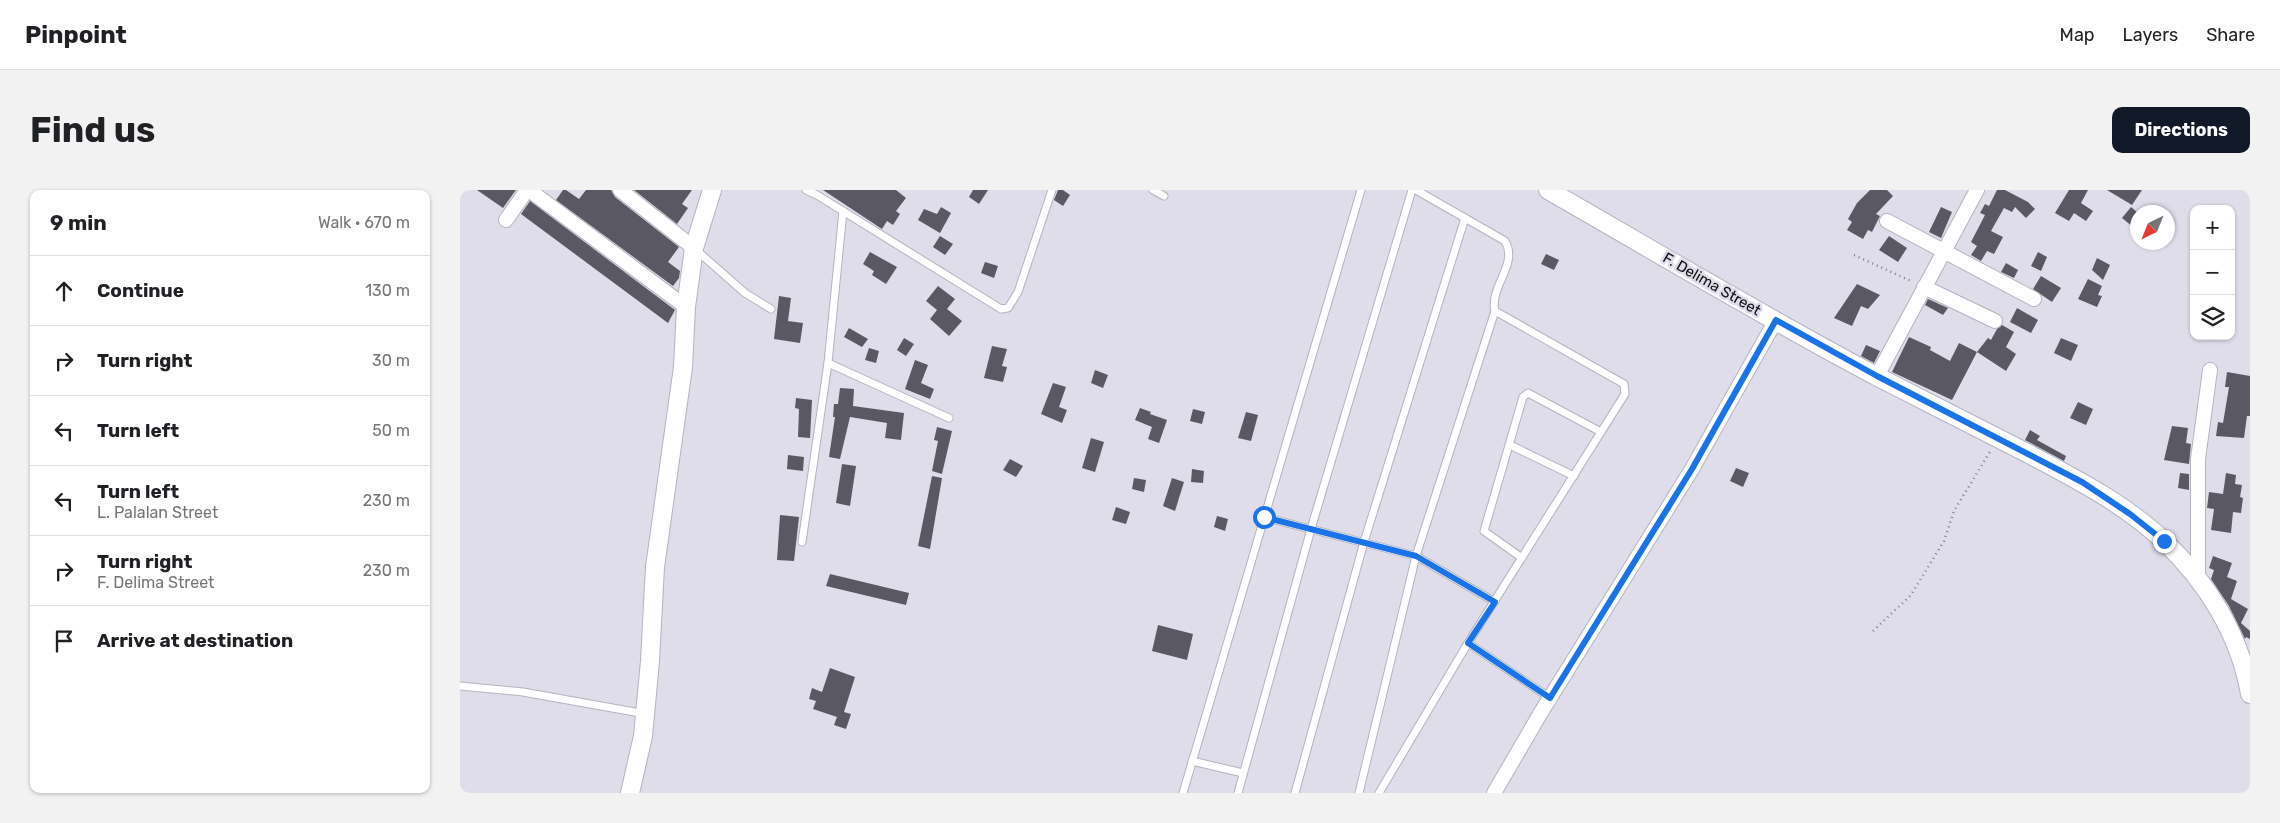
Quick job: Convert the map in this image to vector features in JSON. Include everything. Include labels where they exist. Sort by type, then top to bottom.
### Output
[{"type":"street","points":[[506,220],[528,190],[686,307]]},
{"type":"street","points":[[620,190],[694,248]]},
{"type":"street","points":[[630,793],[640,753],[646,714],[655,567],[683,367],[686,307],[694,248],[711,190]]},
{"type":"street","name":"F. Delima Street","points":[[1548,190],[1877,376],[2082,482],[2130,514],[2164,541],[2198,580],[2223,616],[2236,642],[2250,694]]},
{"type":"street","points":[[1877,376],[1977,190]]},
{"type":"street","points":[[1887,221],[2034,299]]},
{"type":"street","points":[[1924,287],[1994,321]]},
{"type":"street","points":[[1494,793],[1550,698],[1692,469],[1776,320]]},
{"type":"street","points":[[2198,580],[2198,459],[2210,370]]},
{"type":"lane","points":[[806,190],[1001,309],[1008,308],[1018,292],[1052,190]]},
{"type":"lane","points":[[1153,190],[1164,196]]},
{"type":"lane","points":[[1183,793],[1361,190]]},
{"type":"lane","points":[[1238,793],[1311,529],[1414,190],[1505,241],[1510,250],[1509,259],[1494,300],[1496,312],[1416,556],[1359,793]]},
{"type":"lane","points":[[802,542],[828,363],[843,211]]},
{"type":"lane","points":[[1295,793],[1364,542],[1465,218]]},
{"type":"lane","points":[[694,248],[745,293],[771,309]]},
{"type":"lane","points":[[1379,793],[1468,643],[1626,394],[1624,384],[1496,312]]},
{"type":"lane","points":[[828,363],[949,418]]},
{"type":"lane","points":[[1522,558],[1484,531],[1521,402],[1528,393],[1602,432]]},
{"type":"lane","points":[[1510,445],[1574,476]]},
{"type":"lane","points":[[1264,517],[1416,556],[1495,602]]},
{"type":"lane","points":[[1468,643],[1550,698]]},
{"type":"lane","points":[[460,686],[523,692],[646,714]]},
{"type":"lane","points":[[1192,761],[1244,773]]},
{"type":"path","points":[[1854,255],[1924,287]]},
{"type":"path","points":[[1873,631],[1911,595],[1944,540],[1954,511],[1998,438]]},
{"type":"building","points":[[477,190],[516,190],[503,208]]},
{"type":"building","points":[[563,190],[579,199],[586,190],[611,190],[615,197],[679,247],[668,262],[680,271],[679,278],[673,286],[556,200]]},
{"type":"building","points":[[634,190],[692,190],[682,204],[688,208],[677,224]]},
{"type":"building","points":[[823,190],[896,190],[906,198],[896,211],[900,214],[893,225],[887,221],[882,229]]},
{"type":"building","points":[[973,190],[988,190],[979,204],[969,197]]},
{"type":"building","points":[[1058,190],[1063,190],[1070,195],[1063,206],[1054,200]]},
{"type":"building","points":[[1870,190],[1887,190],[1893,196],[1876,214],[1880,216],[1872,232],[1868,230],[1863,239],[1847,230],[1852,222],[1848,219],[1857,203]]},
{"type":"building","points":[[1997,190],[2005,190],[2028,202],[2035,209],[2026,218],[2015,207],[2012,212],[2004,208],[1991,231],[2003,237],[1994,254],[1987,251],[1981,261],[1971,255],[1977,246],[1971,242],[1985,215],[1980,213],[1985,204],[1989,206]]},
{"type":"building","points":[[2069,190],[2088,190],[2081,203],[2093,211],[2086,221],[2074,213],[2069,221],[2055,213]]},
{"type":"building","points":[[2107,190],[2142,190],[2132,205]]},
{"type":"building","points":[[530,201],[675,310],[668,323],[521,214]]},
{"type":"building","points":[[941,207],[951,213],[940,233],[918,220],[924,209],[937,214]]},
{"type":"building","points":[[1941,207],[1952,212],[1941,238],[1929,232]]},
{"type":"building","points":[[2130,208],[2130,225],[2122,218]]},
{"type":"building","points":[[940,236],[953,244],[945,255],[933,247]]},
{"type":"building","points":[[1889,236],[1907,248],[1898,262],[1879,250]]},
{"type":"building","points":[[870,252],[897,267],[886,284],[872,275],[874,271],[863,264]]},
{"type":"building","points":[[2038,252],[2047,257],[2041,271],[2031,266]]},
{"type":"building","points":[[1546,254],[1559,260],[1554,270],[1541,264]]},
{"type":"building","points":[[2097,258],[2110,265],[2103,280],[2092,270]]},
{"type":"building","points":[[985,262],[998,266],[994,278],[981,273]]},
{"type":"building","points":[[2006,263],[2018,270],[2014,278],[2001,272]]},
{"type":"building","points":[[2041,276],[2061,288],[2052,302],[2033,289]]},
{"type":"building","points":[[2088,279],[2102,286],[2098,295],[2102,296],[2097,307],[2078,299]]},
{"type":"building","points":[[1857,284],[1880,295],[1868,309],[1861,306],[1852,326],[1834,318]]},
{"type":"building","points":[[938,286],[955,299],[947,309],[962,321],[949,336],[930,319],[937,310],[926,301]]},
{"type":"building","points":[[779,296],[791,298],[788,321],[803,323],[800,343],[774,339]]},
{"type":"building","points":[[1928,299],[1948,308],[1943,315],[1925,305]]},
{"type":"building","points":[[2017,308],[2038,320],[2031,333],[2010,322]]},
{"type":"building","points":[[2002,325],[2014,332],[2006,347],[2016,354],[2006,371],[1977,352],[1988,338],[1991,340],[1997,329]]},
{"type":"building","points":[[849,328],[868,339],[862,347],[844,337]]},
{"type":"building","points":[[1909,337],[1931,347],[1930,350],[1950,361],[1959,343],[1977,352],[1952,400],[1892,372]]},
{"type":"building","points":[[904,338],[914,344],[906,356],[897,350]]},
{"type":"building","points":[[2061,338],[2078,345],[2071,361],[2054,353]]},
{"type":"building","points":[[1866,345],[1880,351],[1874,363],[1861,356]]},
{"type":"building","points":[[992,346],[1007,349],[1002,366],[1007,367],[1003,382],[984,378]]},
{"type":"building","points":[[869,348],[879,351],[876,363],[865,360]]},
{"type":"building","points":[[915,360],[928,365],[921,383],[934,389],[930,399],[905,389]]},
{"type":"building","points":[[1095,370],[1108,375],[1103,388],[1091,383]]},
{"type":"building","points":[[2227,372],[2250,376],[2250,416],[2247,416],[2244,438],[2216,436],[2218,422],[2223,423],[2229,387],[2225,387]]},
{"type":"building","points":[[1053,383],[1066,387],[1059,407],[1067,410],[1062,423],[1041,414]]},
{"type":"building","points":[[840,388],[854,389],[853,406],[904,413],[901,440],[885,438],[887,423],[850,417],[840,459],[829,457],[835,417],[833,417],[834,404],[838,404]]},
{"type":"building","points":[[796,398],[812,400],[810,438],[798,437],[799,409],[795,408]]},
{"type":"building","points":[[2078,402],[2093,409],[2086,425],[2070,418]]},
{"type":"building","points":[[1140,408],[1167,420],[1159,443],[1148,439],[1152,427],[1135,420]]},
{"type":"building","points":[[1193,409],[1205,412],[1202,424],[1190,421]]},
{"type":"building","points":[[1246,412],[1258,415],[1251,441],[1238,438]]},
{"type":"building","points":[[2172,426],[2188,428],[2186,443],[2191,444],[2189,464],[2164,460]]},
{"type":"building","points":[[937,427],[952,431],[942,474],[932,471],[938,441],[934,440]]},
{"type":"building","points":[[2030,430],[2040,436],[2037,440],[2066,456],[2064,461],[2025,440]]},
{"type":"building","points":[[1091,438],[1104,442],[1095,472],[1082,468]]},
{"type":"building","points":[[788,455],[804,457],[803,471],[787,469]]},
{"type":"building","points":[[1010,459],[1023,466],[1016,477],[1003,470]]},
{"type":"building","points":[[842,464],[856,466],[850,506],[836,503]]},
{"type":"building","points":[[1736,468],[1749,473],[1743,487],[1730,481]]},
{"type":"building","points":[[1192,469],[1204,471],[1203,483],[1191,482]]},
{"type":"building","points":[[2180,473],[2189,474],[2189,490],[2178,488]]},
{"type":"building","points":[[2226,473],[2236,475],[2235,484],[2242,485],[2240,497],[2243,498],[2241,513],[2233,512],[2231,533],[2211,530],[2214,509],[2207,508],[2209,492],[2223,494]]},
{"type":"building","points":[[932,476],[942,478],[930,549],[918,546]]},
{"type":"building","points":[[1134,478],[1146,480],[1144,492],[1132,489]]},
{"type":"building","points":[[1172,478],[1184,482],[1175,511],[1163,506]]},
{"type":"building","points":[[1116,507],[1130,512],[1126,524],[1112,520]]},
{"type":"building","points":[[780,515],[799,517],[794,561],[777,560]]},
{"type":"building","points":[[1217,516],[1228,519],[1225,531],[1214,527]]},
{"type":"building","points":[[2213,556],[2232,563],[2227,577],[2237,581],[2231,599],[2248,609],[2241,623],[2250,631],[2250,639],[2246,637],[2245,639],[2229,606],[2211,579],[2214,570],[2209,568]]},
{"type":"building","points":[[830,574],[909,593],[906,605],[826,586]]},
{"type":"building","points":[[1158,625],[1193,634],[1187,660],[1152,651]]},
{"type":"building","points":[[830,668],[855,677],[844,712],[851,714],[846,729],[834,725],[837,717],[813,709],[816,701],[809,699],[812,688],[822,692]]},
{"type":"route","points":[[1264,517],[1416,556],[1495,602],[1468,643],[1550,698],[1692,469],[1776,320],[1877,376],[2082,482],[2130,514],[2164,541]]}]
